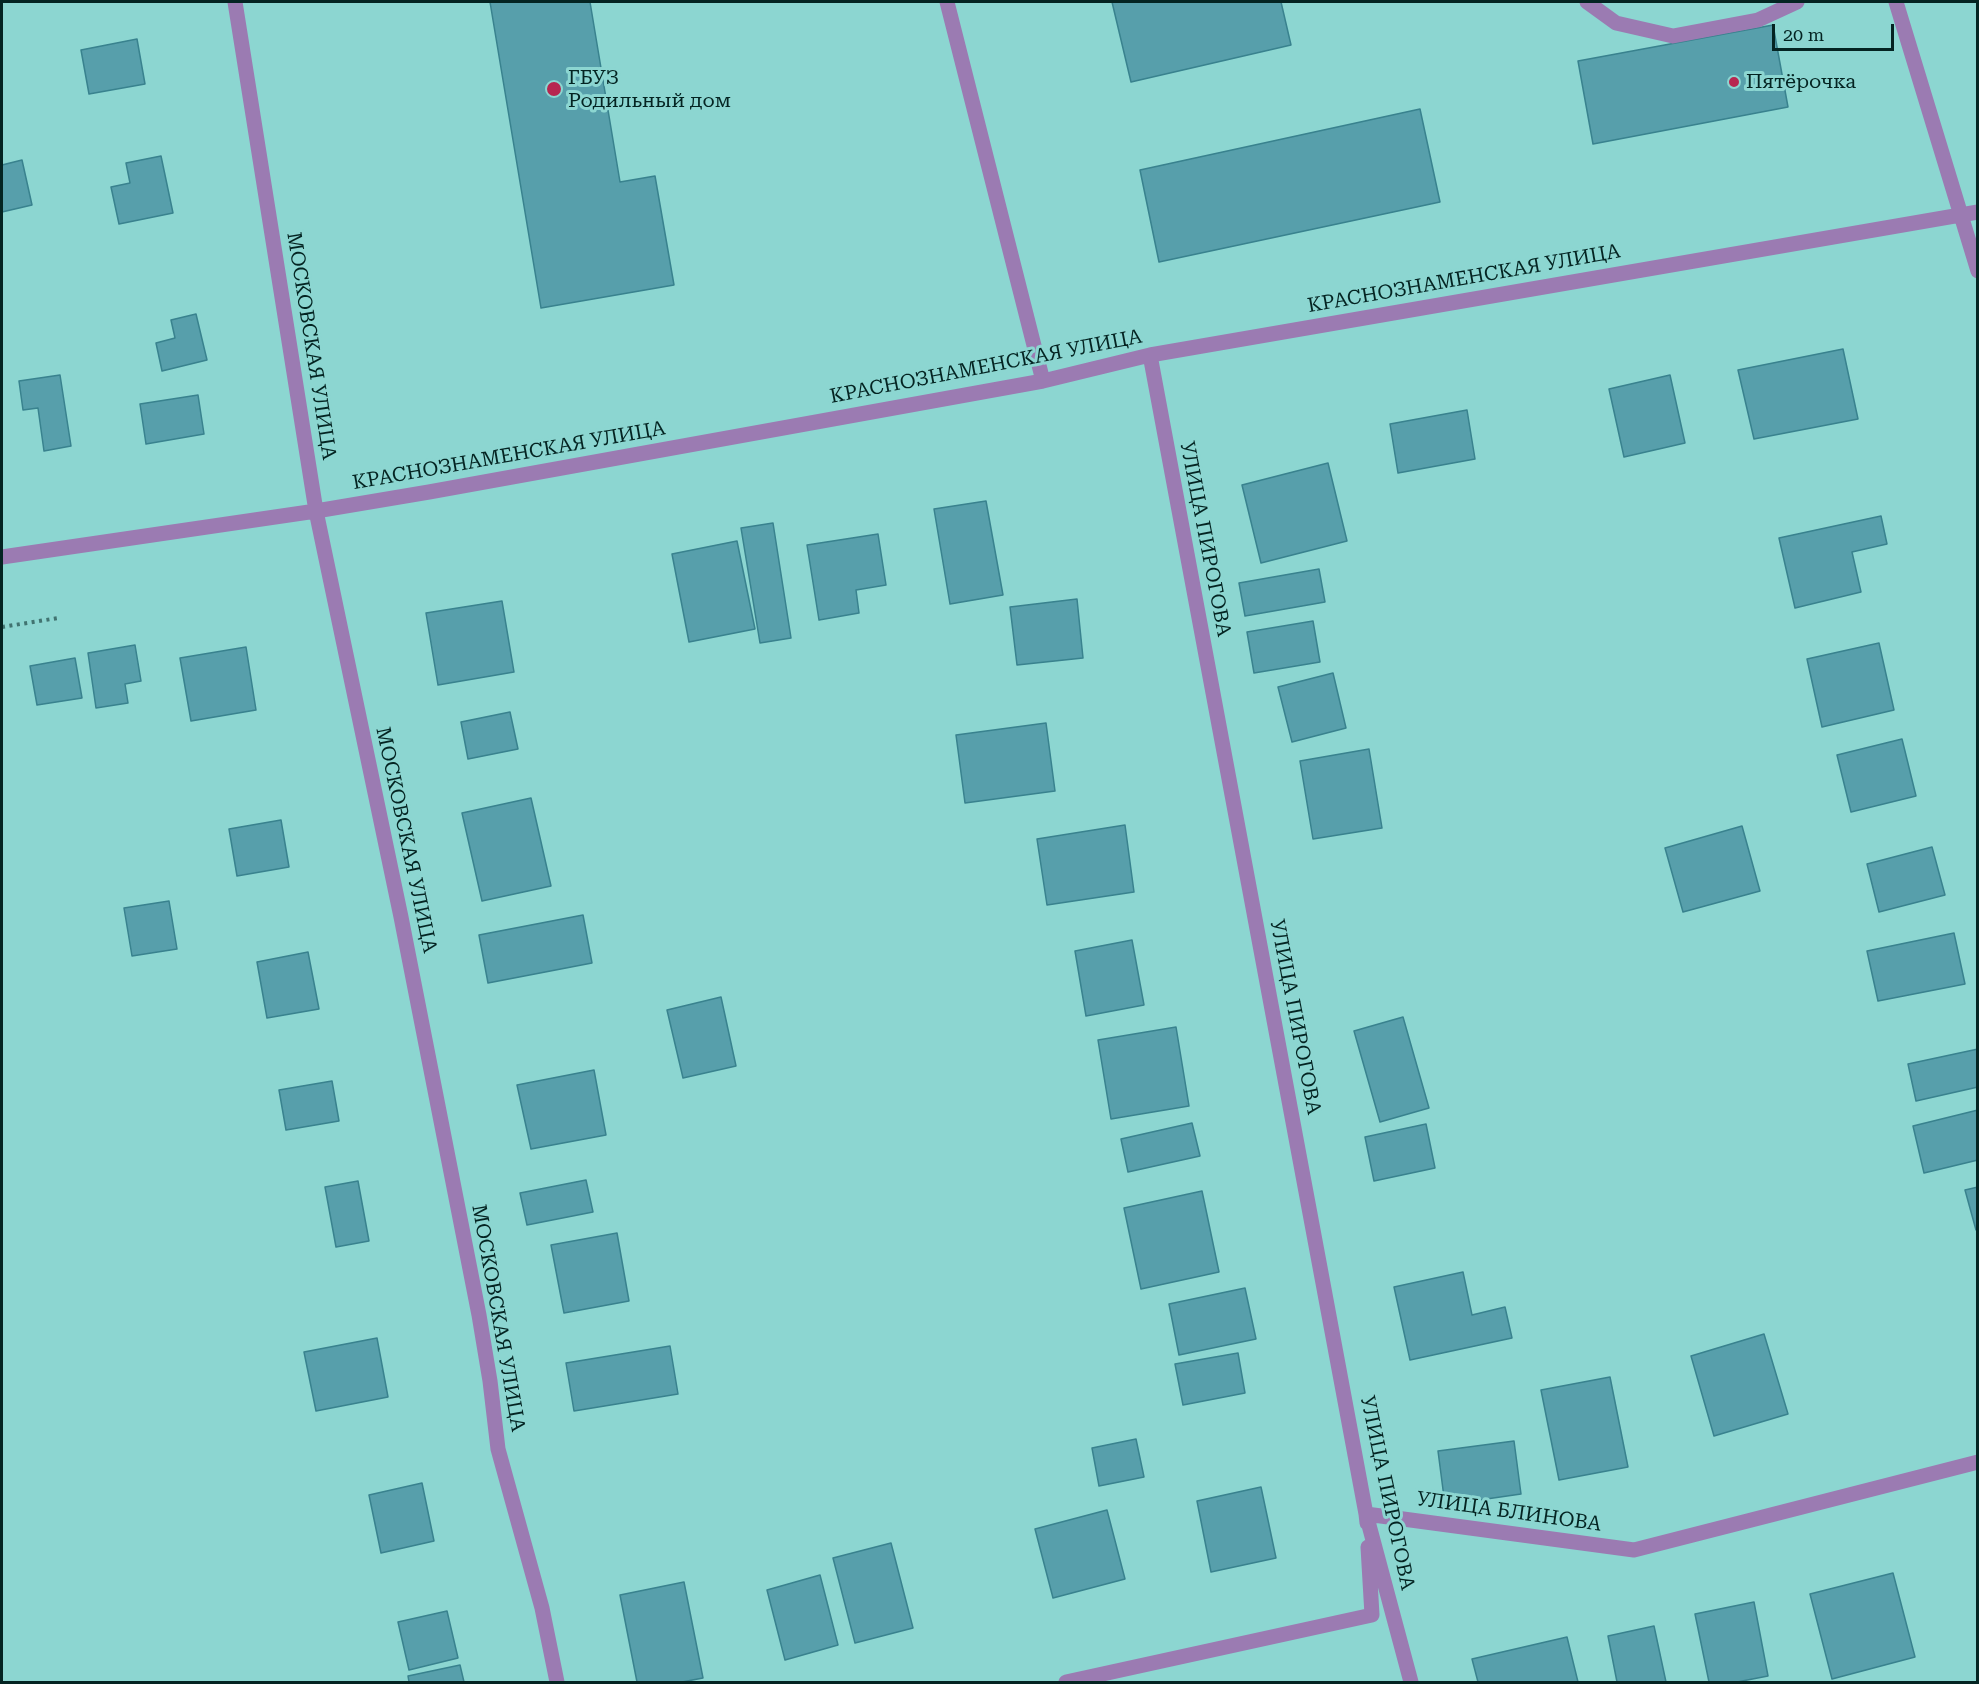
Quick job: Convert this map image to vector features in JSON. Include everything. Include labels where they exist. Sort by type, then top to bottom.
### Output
[{"type":"street","name":"МОСКОВСКАЯ УЛИЦА","points":[[235,2],[316,511],[401,917],[472,1280],[490,1381],[498,1449],[542,1608],[557,1683]]},
{"type":"street","points":[[947,2],[1043,381]]},
{"type":"street","points":[[1587,2],[1616,23],[1673,36],[1758,20],[1797,2]]},
{"type":"street","points":[[1896,2],[1977,272]]},
{"type":"street","name":"КРАСНОЗНАМЕНСКАЯ УЛИЦА","points":[[2,557],[316,511],[1043,381],[1150,356],[1977,212]]},
{"type":"street","name":"УЛИЦА ПИРОГОВА","points":[[1150,356],[1366,1514],[1411,1683]]},
{"type":"street","name":"УЛИЦА БЛИНОВА","points":[[1366,1514],[1635,1550],[1977,1462]]},
{"type":"street","points":[[1066,1683],[1372,1615],[1366,1514]]},
{"type":"path","points":[[2,627],[58,618]]},
{"type":"building","name":"ГБУЗ Родильный дом","points":[[490,2],[590,2],[620,182],[655,176],[674,285],[541,308]]},
{"type":"building","points":[[1112,2],[1281,2],[1291,45],[1131,82]]},
{"type":"building","points":[[1773,25],[1788,107],[1593,144],[1578,61]]},
{"type":"building","points":[[137,39],[145,84],[89,94],[81,50]]},
{"type":"building","points":[[1420,109],[1440,202],[1159,262],[1140,170]]},
{"type":"building","points":[[161,156],[173,213],[119,224],[111,187],[130,183],[126,163]]},
{"type":"building","points":[[22,160],[32,205],[2,212],[2,165]]},
{"type":"building","points":[[196,314],[207,360],[162,371],[156,343],[175,338],[171,320]]},
{"type":"building","points":[[1843,349],[1858,419],[1754,439],[1738,370]]},
{"type":"building","points":[[60,375],[71,446],[44,451],[38,408],[23,410],[19,381]]},
{"type":"building","points":[[1670,375],[1685,443],[1624,457],[1609,389]]},
{"type":"building","points":[[198,395],[204,434],[146,444],[140,404]]},
{"type":"building","points":[[1467,410],[1475,459],[1398,473],[1390,424]]},
{"type":"building","points":[[1328,463],[1347,541],[1261,563],[1242,485]]},
{"type":"building","points":[[986,501],[1003,595],[950,604],[934,509]]},
{"type":"building","points":[[1881,516],[1887,544],[1852,552],[1861,592],[1795,608],[1779,538]]},
{"type":"building","points":[[773,523],[791,638],[760,643],[741,528]]},
{"type":"building","points":[[878,534],[886,585],[856,590],[859,613],[819,620],[807,545]]},
{"type":"building","points":[[737,541],[755,629],[689,642],[672,554]]},
{"type":"building","points":[[1319,569],[1325,602],[1245,616],[1239,583]]},
{"type":"building","points":[[1077,599],[1083,658],[1017,665],[1010,607]]},
{"type":"building","points":[[502,601],[514,672],[438,685],[426,613]]},
{"type":"building","points":[[1313,621],[1320,662],[1254,673],[1247,632]]},
{"type":"building","points":[[1879,643],[1894,710],[1822,727],[1807,659]]},
{"type":"building","points":[[135,645],[141,681],[125,684],[128,703],[96,708],[88,653]]},
{"type":"building","points":[[246,647],[256,710],[191,721],[180,658]]},
{"type":"building","points":[[75,658],[82,698],[37,705],[30,666]]},
{"type":"building","points":[[1333,673],[1346,728],[1292,742],[1278,687]]},
{"type":"building","points":[[510,712],[518,749],[468,759],[461,722]]},
{"type":"building","points":[[1046,723],[1055,791],[965,803],[956,735]]},
{"type":"building","points":[[1902,739],[1916,796],[1851,812],[1837,755]]},
{"type":"building","points":[[1369,749],[1382,828],[1313,839],[1300,761]]},
{"type":"building","points":[[531,798],[551,886],[482,901],[462,813]]},
{"type":"building","points":[[281,820],[289,867],[237,876],[229,829]]},
{"type":"building","points":[[1125,825],[1134,892],[1047,905],[1037,839]]},
{"type":"building","points":[[1742,826],[1760,891],[1683,912],[1665,848]]},
{"type":"building","points":[[1932,847],[1945,895],[1879,912],[1867,864]]},
{"type":"building","points":[[169,901],[177,949],[132,956],[124,908]]},
{"type":"building","points":[[583,915],[592,963],[488,983],[479,935]]},
{"type":"building","points":[[1954,933],[1965,984],[1878,1001],[1867,951]]},
{"type":"building","points":[[1132,940],[1144,1005],[1086,1016],[1075,951]]},
{"type":"building","points":[[308,952],[319,1009],[267,1018],[257,962]]},
{"type":"building","points":[[721,997],[736,1066],[683,1078],[667,1010]]},
{"type":"building","points":[[1403,1017],[1429,1108],[1380,1122],[1354,1031]]},
{"type":"building","points":[[1176,1027],[1189,1106],[1111,1119],[1098,1040]]},
{"type":"building","points":[[1978,1049],[1978,1087],[1916,1101],[1908,1064]]},
{"type":"building","points":[[594,1070],[606,1135],[531,1149],[517,1085]]},
{"type":"building","points":[[332,1081],[339,1121],[286,1130],[279,1090]]},
{"type":"building","points":[[1978,1110],[1978,1160],[1924,1173],[1913,1126]]},
{"type":"building","points":[[1192,1123],[1200,1156],[1128,1172],[1121,1139]]},
{"type":"building","points":[[1426,1124],[1435,1168],[1374,1181],[1365,1137]]},
{"type":"building","points":[[586,1180],[593,1212],[527,1225],[520,1193]]},
{"type":"building","points":[[358,1181],[369,1241],[336,1247],[325,1187]]},
{"type":"building","points":[[1978,1187],[1978,1229],[1976,1230],[1965,1190]]},
{"type":"building","points":[[1202,1191],[1219,1272],[1141,1289],[1124,1208]]},
{"type":"building","points":[[617,1233],[629,1301],[564,1313],[551,1245]]},
{"type":"building","points":[[1463,1272],[1472,1315],[1505,1307],[1512,1338],[1410,1360],[1394,1287]]},
{"type":"building","points":[[1245,1288],[1256,1339],[1179,1355],[1169,1304]]},
{"type":"building","points":[[1764,1334],[1788,1414],[1714,1436],[1691,1356]]},
{"type":"building","points":[[377,1338],[388,1397],[316,1411],[304,1352]]},
{"type":"building","points":[[670,1346],[678,1394],[574,1411],[566,1363]]},
{"type":"building","points":[[1238,1353],[1245,1393],[1183,1405],[1175,1364]]},
{"type":"building","points":[[1610,1377],[1628,1467],[1559,1480],[1541,1390]]},
{"type":"building","points":[[1136,1439],[1144,1477],[1099,1486],[1092,1448]]},
{"type":"building","points":[[1514,1441],[1521,1494],[1445,1505],[1438,1451]]},
{"type":"building","points":[[422,1483],[434,1541],[381,1553],[369,1495]]},
{"type":"building","points":[[1261,1487],[1276,1558],[1211,1572],[1197,1501]]},
{"type":"building","points":[[1107,1510],[1125,1579],[1053,1598],[1035,1529]]},
{"type":"building","points":[[891,1543],[913,1628],[855,1643],[833,1558]]},
{"type":"building","points":[[1893,1573],[1915,1657],[1832,1679],[1810,1594]]},
{"type":"building","points":[[820,1575],[838,1645],[785,1660],[767,1590]]},
{"type":"building","points":[[684,1582],[703,1678],[682,1682],[637,1682],[620,1595]]},
{"type":"building","points":[[1754,1602],[1768,1676],[1737,1682],[1709,1682],[1695,1614]]},
{"type":"building","points":[[447,1611],[458,1658],[409,1670],[398,1622]]},
{"type":"building","points":[[1654,1626],[1666,1682],[1617,1682],[1608,1636]]},
{"type":"building","points":[[1567,1637],[1578,1682],[1478,1682],[1472,1659]]},
{"type":"building","points":[[460,1665],[464,1682],[409,1682],[408,1676]]},
{"type":"place","name":"Пятёрочка","points":[[1734,82]]},
{"type":"place","name":"ГБУЗ Родильный дом","points":[[554,89]]}]
